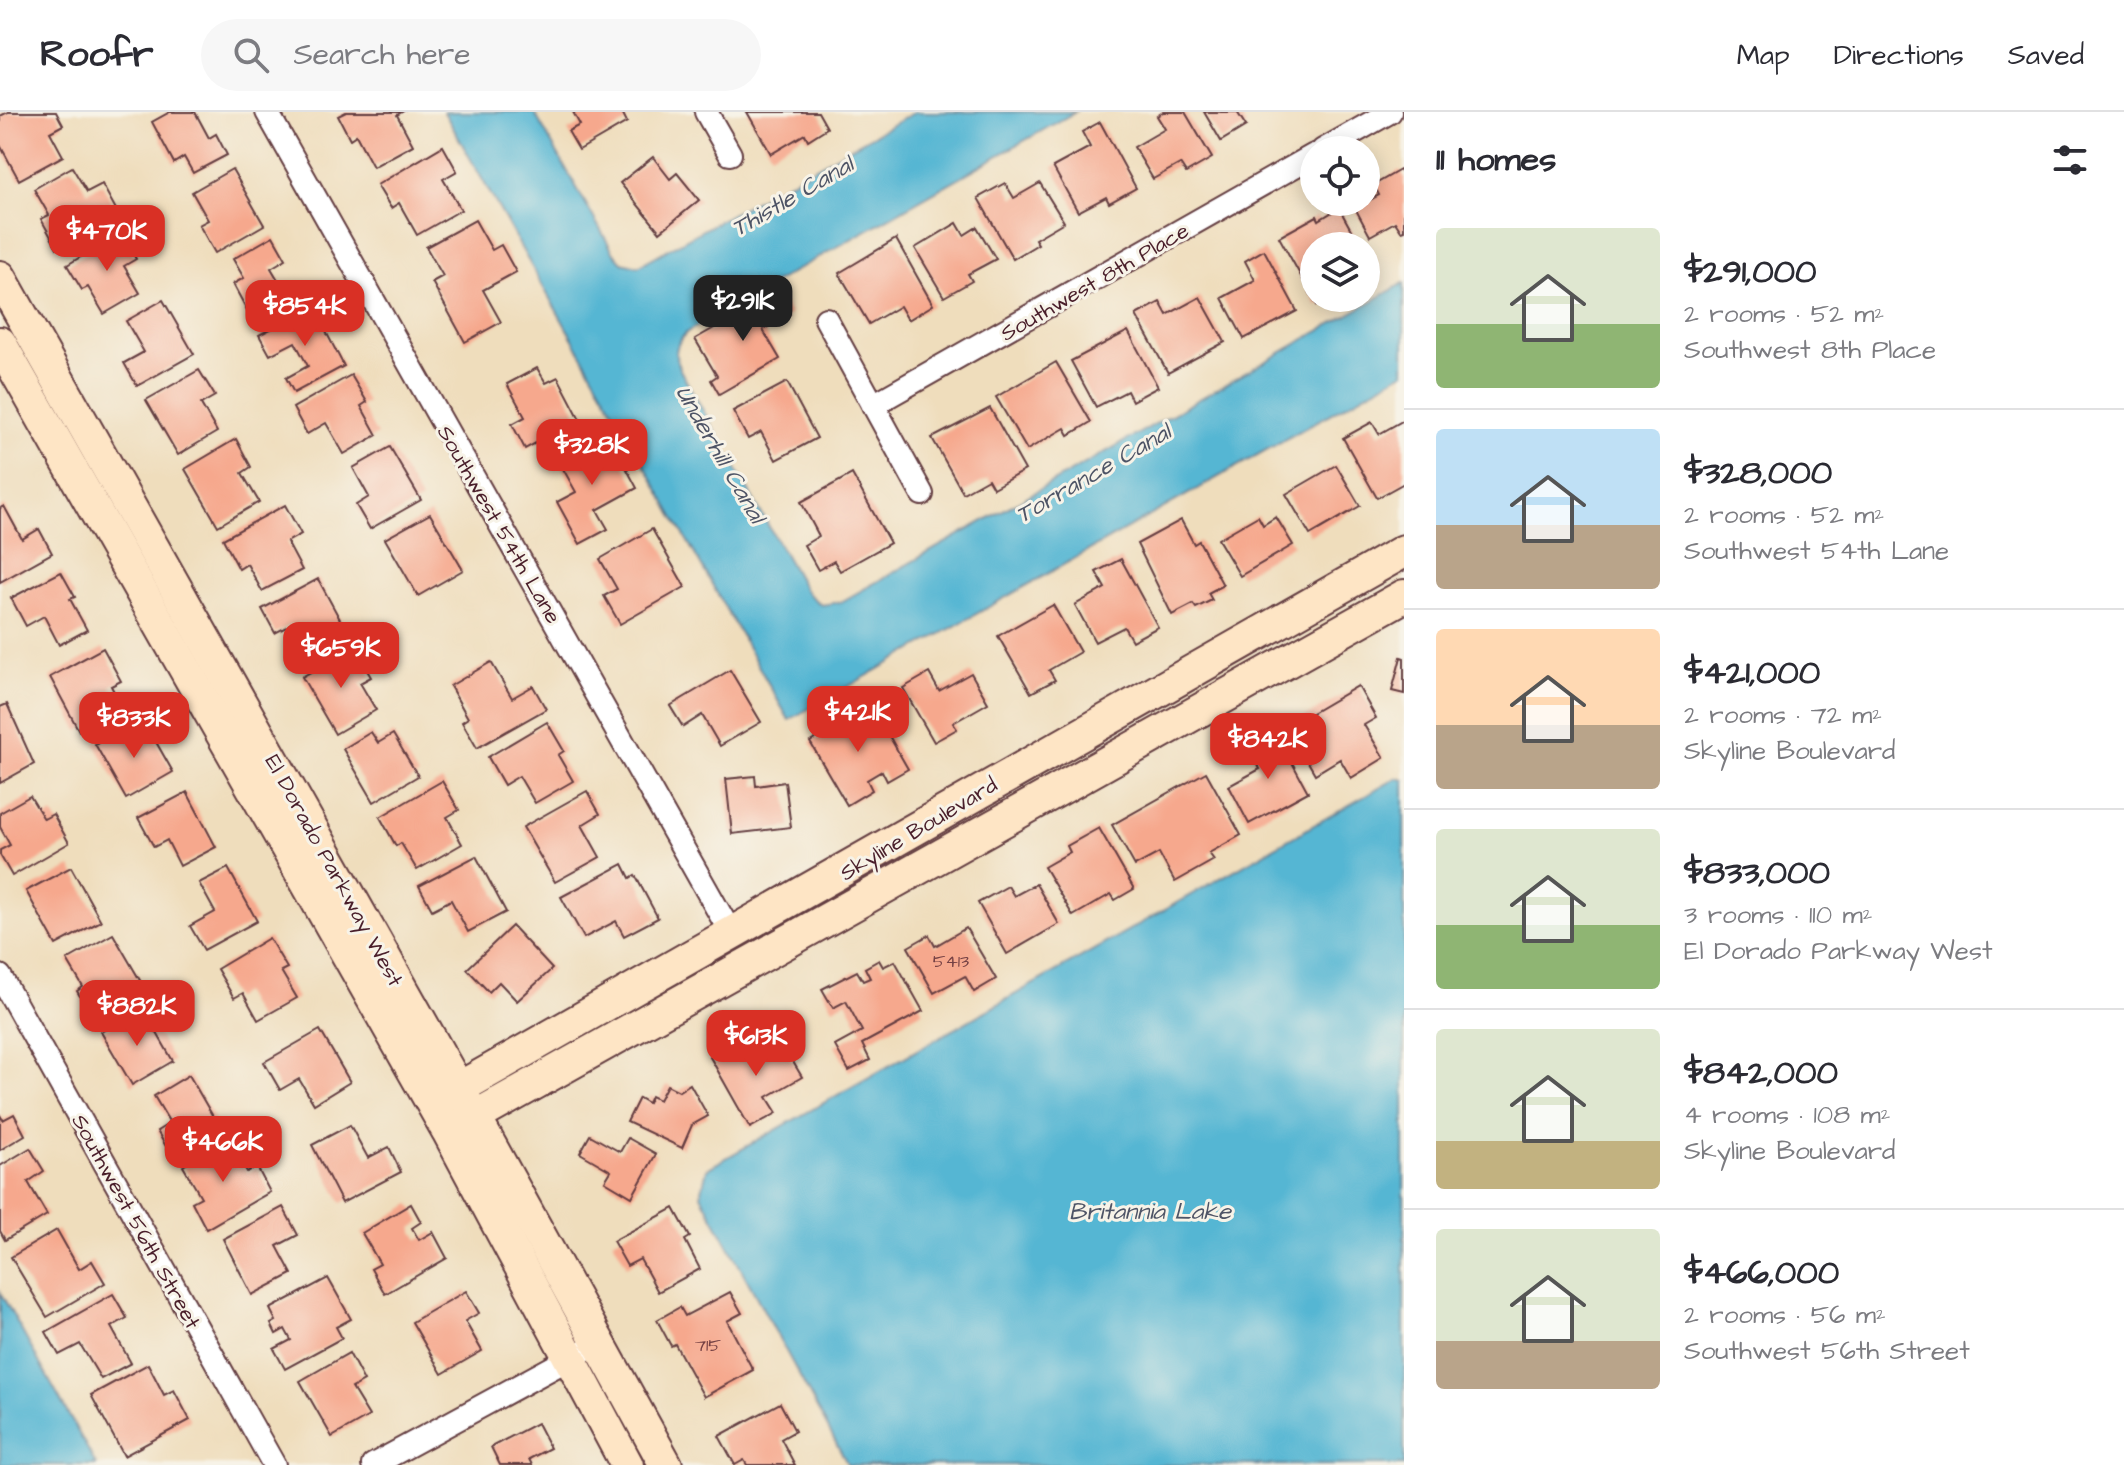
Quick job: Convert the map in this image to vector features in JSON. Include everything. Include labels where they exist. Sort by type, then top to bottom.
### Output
[{"type":"street","name":"Southwest 54th Lane","points":[[267,112],[740,949]]},
{"type":"street","points":[[706,112],[730,154]]},
{"type":"street","points":[[1348,136],[1390,112]]},
{"type":"street","name":"Southwest 8th Place","points":[[873,405],[1300,163]]},
{"type":"street","name":"El Dorado Parkway West","points":[[0,277],[445,1096]]},
{"type":"street","points":[[826,319],[922,494]]},
{"type":"street","name":"El Dorado Parkway West","points":[[0,343],[445,1096],[599,1342],[666,1465]]},
{"type":"street","name":"Skyline Boulevard","points":[[462,1124],[740,949],[1404,551]]},
{"type":"street","name":"Skyline Boulevard","points":[[445,1096],[740,949],[1404,596]]},
{"type":"street","name":"Southwest 56th Street","points":[[0,976],[274,1465]]},
{"type":"street","name":"El Dorado Parkway West","points":[[462,1124],[570,1358],[627,1465]]},
{"type":"street","points":[[373,1465],[599,1342]]},
{"type":"water","points":[[444,112],[534,112],[613,252],[622,262],[638,266],[915,112],[1075,112],[687,332],[680,340],[676,353],[679,368],[806,592],[821,605],[841,602],[1353,312],[1380,312],[1380,297],[1404,283],[1404,372],[789,720]]},
{"type":"water","name":"Britannia Lake","points":[[1397,778],[1404,780],[1404,1465],[848,1465],[701,1195],[707,1169]]},
{"type":"water","points":[[0,1292],[87,1448],[96,1465],[0,1465]]},
{"type":"building","points":[[8,112],[56,112],[63,125],[50,132],[63,156],[19,180],[0,145],[0,116]]},
{"type":"building","points":[[170,112],[195,112],[209,138],[216,134],[227,155],[193,173],[184,157],[174,163],[152,122]]},
{"type":"building","points":[[346,112],[402,112],[397,115],[413,145],[373,167],[356,135],[350,139],[338,116]]},
{"type":"building","points":[[573,112],[622,112],[627,122],[579,150],[568,131],[580,125]]},
{"type":"building","points":[[747,112],[818,112],[827,128],[808,140],[805,134],[771,154]]},
{"type":"building","points":[[1163,112],[1185,112],[1212,158],[1186,173],[1180,164],[1153,179],[1134,147],[1165,129],[1157,116]]},
{"type":"building","points":[[1204,112],[1237,112],[1246,126],[1221,141]]},
{"type":"building","points":[[1100,122],[1136,188],[1109,203],[1106,197],[1078,212],[1053,167],[1090,147],[1082,132]]},
{"type":"building","points":[[443,146],[457,171],[443,179],[461,210],[417,235],[399,203],[391,208],[377,185]]},
{"type":"building","points":[[653,157],[670,179],[677,173],[699,200],[660,232],[620,183]]},
{"type":"building","points":[[72,167],[87,192],[102,184],[118,213],[57,248],[41,219],[49,215],[34,189]]},
{"type":"building","points":[[232,169],[264,225],[215,253],[199,225],[208,220],[192,192]]},
{"type":"building","points":[[1400,170],[1404,177],[1404,230],[1401,231],[1395,222],[1377,232],[1368,232],[1359,216],[1380,216],[1380,182]]},
{"type":"building","points":[[1005,183],[1014,198],[1040,183],[1064,222],[1035,239],[1038,244],[1013,259],[978,198]]},
{"type":"building","points":[[1317,216],[1319,220],[1326,216],[1343,216],[1352,232],[1300,232],[1300,275],[1279,237]]},
{"type":"building","points":[[475,220],[492,250],[501,245],[516,272],[483,290],[501,322],[465,342],[432,282],[443,276],[426,247]]},
{"type":"building","points":[[957,223],[964,235],[977,227],[996,259],[968,274],[972,281],[944,297],[915,248]]},
{"type":"building","points":[[121,233],[136,259],[124,266],[140,293],[104,314],[88,287],[82,290],[67,265]]},
{"type":"building","points":[[273,236],[286,259],[271,268],[290,300],[265,315],[259,303],[247,310],[233,284],[244,278],[233,259]]},
{"type":"building","points":[[896,239],[933,305],[908,320],[900,306],[869,324],[839,273]]},
{"type":"building","points":[[1264,250],[1297,311],[1244,339],[1222,298],[1255,280],[1245,261]]},
{"type":"building","points":[[777,292],[790,314],[763,330],[780,359],[719,394],[711,380],[717,376],[695,339]]},
{"type":"building","points":[[1200,297],[1225,342],[1168,373],[1136,315],[1160,302],[1167,315]]},
{"type":"building","points":[[163,300],[194,354],[137,386],[124,363],[144,352],[126,321]]},
{"type":"building","points":[[313,307],[344,366],[294,393],[286,378],[308,366],[295,342],[270,355],[259,335]]},
{"type":"building","points":[[1128,331],[1158,387],[1132,401],[1127,391],[1096,407],[1071,361]]},
{"type":"building","points":[[1056,362],[1091,422],[1069,435],[1065,428],[1027,450],[996,397]]},
{"type":"building","points":[[537,368],[546,383],[558,377],[580,419],[525,449],[512,424],[525,417],[507,384]]},
{"type":"building","points":[[199,370],[215,396],[201,404],[217,432],[178,455],[146,400]]},
{"type":"building","points":[[351,375],[367,402],[361,406],[377,435],[344,454],[326,423],[307,434],[293,408]]},
{"type":"building","points":[[787,382],[817,438],[776,460],[761,432],[748,439],[733,411]]},
{"type":"building","points":[[990,408],[1025,470],[993,488],[988,479],[963,493],[932,438]]},
{"type":"building","points":[[1404,420],[1404,483],[1377,498],[1343,438],[1372,422],[1379,434]]},
{"type":"building","points":[[598,435],[614,464],[622,460],[637,488],[597,510],[608,529],[580,544],[557,502],[576,492],[557,458]]},
{"type":"building","points":[[236,439],[251,467],[242,473],[259,502],[218,526],[185,469]]},
{"type":"building","points":[[390,447],[421,500],[370,529],[356,505],[369,497],[353,468]]},
{"type":"building","points":[[1336,465],[1360,506],[1310,535],[1286,494]]},
{"type":"building","points":[[852,474],[890,543],[840,571],[834,561],[818,570],[804,545],[819,536],[801,502]]},
{"type":"building","points":[[285,505],[301,534],[287,542],[302,570],[262,591],[247,564],[239,569],[223,539]]},
{"type":"building","points":[[4,506],[22,539],[39,529],[52,553],[0,582],[0,508]]},
{"type":"building","points":[[430,514],[463,570],[418,596],[385,539]]},
{"type":"building","points":[[1258,516],[1263,525],[1276,517],[1293,545],[1240,576],[1218,539]]},
{"type":"building","points":[[1181,520],[1194,544],[1199,541],[1223,585],[1208,593],[1212,600],[1196,608],[1193,604],[1172,615],[1137,544]]},
{"type":"building","points":[[652,529],[685,587],[620,624],[604,596],[617,589],[600,559]]},
{"type":"building","points":[[1121,559],[1158,627],[1132,641],[1124,627],[1095,642],[1075,605],[1105,588],[1096,572]]},
{"type":"building","points":[[61,572],[75,597],[70,599],[87,630],[59,645],[44,616],[26,626],[11,598]]},
{"type":"building","points":[[318,579],[348,634],[308,655],[292,624],[275,633],[262,609]]},
{"type":"building","points":[[1053,605],[1080,652],[1049,670],[1055,680],[1031,693],[998,636]]},
{"type":"building","points":[[103,648],[121,681],[111,686],[122,707],[79,731],[50,677]]},
{"type":"building","points":[[354,648],[371,677],[360,683],[376,710],[335,734],[302,677]]},
{"type":"building","points":[[1401,657],[1404,658],[1404,694],[1392,691]]},
{"type":"building","points":[[491,662],[512,698],[533,686],[546,709],[477,748],[462,722],[468,718],[450,686]]},
{"type":"building","points":[[730,670],[761,722],[720,746],[702,715],[683,727],[670,706]]},
{"type":"building","points":[[929,673],[939,691],[971,673],[988,703],[953,723],[957,729],[934,742],[903,688]]},
{"type":"building","points":[[1358,686],[1376,718],[1364,725],[1384,758],[1351,778],[1340,759],[1315,774],[1288,727]]},
{"type":"building","points":[[7,704],[34,764],[0,783],[0,707]]},
{"type":"building","points":[[872,706],[908,769],[887,781],[882,771],[867,780],[872,790],[847,805],[810,742]]},
{"type":"building","points":[[547,722],[564,751],[558,755],[573,781],[535,803],[519,776],[504,785],[488,757]]},
{"type":"building","points":[[128,725],[135,736],[148,728],[173,772],[126,799],[95,744]]},
{"type":"building","points":[[371,732],[378,743],[393,734],[418,776],[374,802],[343,749]]},
{"type":"building","points":[[1276,733],[1308,792],[1249,824],[1229,786],[1260,769],[1249,748]]},
{"type":"building","points":[[1206,772],[1241,835],[1209,853],[1214,860],[1175,882],[1159,853],[1135,866],[1112,825]]},
{"type":"building","points":[[755,776],[756,786],[785,782],[791,827],[732,834],[726,779]]},
{"type":"building","points":[[442,781],[459,810],[447,817],[462,844],[417,870],[401,843],[396,846],[380,817]]},
{"type":"building","points":[[587,791],[600,814],[582,825],[600,857],[555,882],[523,827]]},
{"type":"building","points":[[187,792],[216,847],[180,866],[167,840],[154,847],[138,818]]},
{"type":"building","points":[[30,796],[44,819],[53,814],[69,843],[12,876],[0,855],[0,850],[10,845],[0,827],[0,813]]},
{"type":"building","points":[[1099,828],[1134,889],[1115,900],[1111,894],[1073,916],[1044,867],[1070,852],[1067,846]]},
{"type":"building","points":[[476,856],[506,912],[468,932],[451,900],[432,910],[419,886]]},
{"type":"building","points":[[623,864],[630,878],[635,875],[658,918],[624,936],[616,921],[584,938],[561,897]]},
{"type":"building","points":[[71,867],[101,921],[56,945],[26,891]]},
{"type":"building","points":[[228,868],[257,921],[204,950],[190,926],[215,912],[199,883]]},
{"type":"building","points":[[1036,884],[1059,924],[1007,954],[978,903],[1008,886],[1014,896]]},
{"type":"building","points":[[512,926],[552,969],[517,1001],[499,982],[489,992],[467,969]]},
{"type":"building","points":[[966,928],[996,979],[974,992],[965,976],[934,993],[908,947],[929,935],[935,946]]},
{"type":"building","points":[[113,934],[145,989],[93,1019],[77,991],[83,987],[67,960]]},
{"type":"building","points":[[269,938],[287,968],[281,971],[297,998],[258,1020],[243,993],[234,998],[217,969]]},
{"type":"building","points":[[879,960],[883,967],[895,961],[923,1011],[862,1044],[870,1060],[849,1071],[835,1046],[862,1031],[846,1001],[833,1008],[822,989],[857,971],[863,981],[870,978],[865,968]]},
{"type":"building","points":[[146,1014],[173,1061],[132,1085],[101,1032],[129,1016],[132,1023]]},
{"type":"building","points":[[320,1030],[350,1082],[314,1104],[299,1079],[280,1090],[264,1062]]},
{"type":"building","points":[[780,1040],[802,1077],[767,1097],[777,1113],[750,1128],[710,1057],[736,1042],[746,1059]]},
{"type":"building","points":[[189,1075],[219,1127],[171,1155],[157,1131],[170,1123],[154,1096]]},
{"type":"building","points":[[690,1084],[708,1116],[692,1125],[682,1148],[627,1122],[639,1098],[648,1103],[651,1096],[659,1100],[667,1085],[679,1091]]},
{"type":"building","points":[[14,1114],[25,1135],[0,1150],[0,1115],[3,1120]]},
{"type":"building","points":[[350,1125],[368,1158],[389,1147],[401,1172],[342,1203],[312,1145]]},
{"type":"building","points":[[590,1135],[620,1152],[628,1138],[656,1154],[632,1197],[605,1181],[611,1171],[580,1153]]},
{"type":"building","points":[[229,1140],[247,1172],[257,1167],[270,1192],[206,1229],[192,1202],[201,1197],[183,1166]]},
{"type":"building","points":[[30,1148],[44,1171],[28,1182],[47,1215],[5,1240],[0,1231],[0,1166]]},
{"type":"building","points":[[411,1204],[421,1222],[412,1228],[419,1240],[433,1232],[447,1258],[385,1294],[371,1269],[380,1264],[362,1233]]},
{"type":"building","points":[[283,1207],[298,1235],[277,1246],[292,1274],[252,1295],[223,1239]]},
{"type":"building","points":[[674,1208],[690,1237],[685,1240],[700,1269],[658,1292],[640,1259],[627,1266],[613,1241]]},
{"type":"building","points":[[57,1230],[79,1269],[92,1261],[105,1283],[47,1317],[11,1257]]},
{"type":"building","points":[[328,1278],[351,1319],[336,1327],[342,1338],[285,1369],[274,1349],[291,1340],[285,1329],[276,1334],[271,1324],[276,1321],[270,1309]]},
{"type":"building","points":[[466,1291],[479,1313],[465,1321],[482,1351],[442,1374],[412,1322]]},
{"type":"building","points":[[730,1292],[742,1313],[727,1321],[753,1370],[704,1397],[675,1344],[671,1346],[657,1320],[680,1307],[685,1316]]},
{"type":"building","points":[[113,1294],[127,1318],[111,1327],[131,1363],[101,1379],[80,1344],[59,1355],[46,1332]]},
{"type":"building","points":[[349,1353],[364,1381],[352,1388],[369,1416],[332,1437],[300,1381]]},
{"type":"building","points":[[148,1364],[164,1395],[174,1390],[190,1420],[124,1456],[91,1395]]},
{"type":"building","points":[[780,1403],[795,1431],[781,1439],[795,1465],[747,1465],[744,1460],[735,1465],[719,1436]]},
{"type":"building","points":[[537,1423],[550,1448],[529,1459],[532,1465],[500,1465],[491,1447]]},
{"type":"water label","name":"Thistle Canal","points":[[792,196]]},
{"type":"water label","name":"Underhill Canal","points":[[721,454]]},
{"type":"water label","name":"Torrance Canal","points":[[1093,473]]}]
